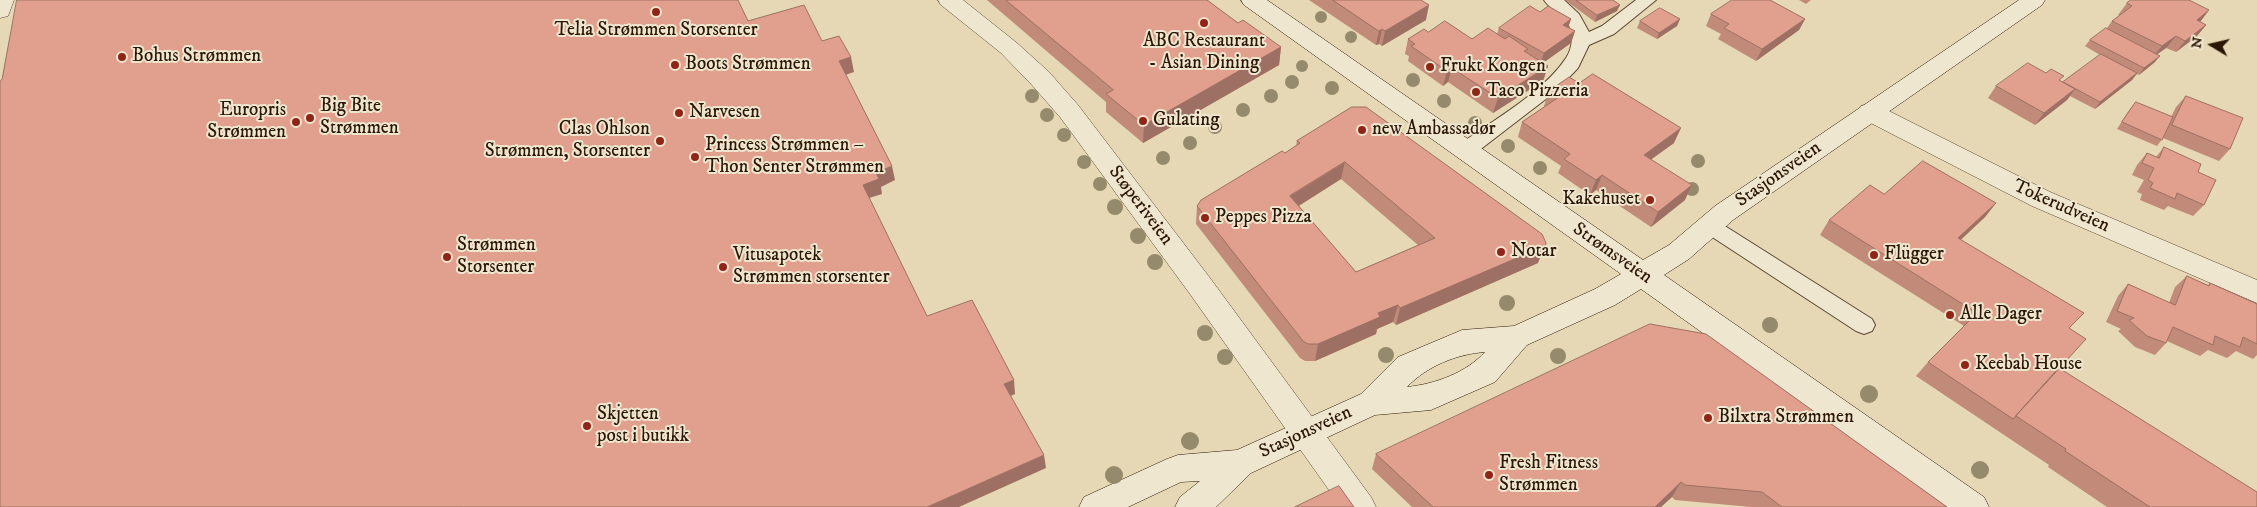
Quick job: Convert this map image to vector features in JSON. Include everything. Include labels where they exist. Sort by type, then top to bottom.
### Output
[{"type":"main road","points":[[0,12],[2,0]]},
{"type":"main road","name":"Støperiveien","points":[[949,0],[1009,48],[1040,78],[1069,111],[1200,286],[1360,507]]},
{"type":"main road","name":"Strømsveien","points":[[1252,0],[1973,507]]},
{"type":"main road","name":"Stasjonsveien","points":[[1095,507],[1178,469],[1240,463],[1372,403],[1430,397],[1484,373],[1517,337],[1605,297],[1679,252],[1724,213],[2034,0]]},
{"type":"main road","name":"Tokerudveien","points":[[1870,112],[2041,199],[2257,292]]},
{"type":"main road","name":"Stasjonsveien","points":[[1191,507],[1198,503],[1240,463]]},
{"type":"lane","points":[[1466,150],[1549,86],[1572,64],[1581,42],[1580,30],[1577,23],[1553,0]]},
{"type":"lane","points":[[1581,42],[1608,30],[1647,0]]},
{"type":"lane","points":[[1710,226],[1864,325]]},
{"type":"building","name":"Strømmen Storsenter","points":[[17,0],[738,0],[748,21],[804,5],[822,41],[839,36],[851,57],[839,61],[892,166],[876,173],[879,179],[863,185],[927,316],[972,300],[1014,380],[1004,384],[1044,455],[927,507],[0,507],[0,82]]},
{"type":"building","points":[[1006,0],[1207,0],[1238,23],[1243,20],[1281,47],[1144,125],[1106,94],[1113,90]]},
{"type":"building","points":[[1333,0],[1421,0],[1429,5],[1385,31],[1382,29],[1379,31]]},
{"type":"building","points":[[1576,0],[1613,0],[1620,5],[1597,15]]},
{"type":"building","points":[[1732,0],[1770,0],[1805,19],[1762,49],[1724,28],[1729,24],[1711,14]]},
{"type":"building","points":[[2131,0],[2189,0],[2209,10],[2197,20],[2206,25],[2185,41],[2176,36],[2162,46],[2112,21],[2132,6],[2127,3]]},
{"type":"building","points":[[1530,6],[1540,12],[1548,6],[1571,19],[1563,25],[1575,31],[1544,53],[1499,28]]},
{"type":"building","points":[[1660,8],[1680,19],[1659,33],[1640,21]]},
{"type":"building","points":[[1445,21],[1472,39],[1488,28],[1505,39],[1509,36],[1528,49],[1524,51],[1548,66],[1498,98],[1452,68],[1447,71],[1411,46],[1415,44],[1408,39],[1424,29],[1428,32]]},
{"type":"building","points":[[2106,28],[2160,56],[2144,68],[2090,40]]},
{"type":"building","points":[[2101,54],[2137,73],[2100,102],[2063,82]]},
{"type":"building","points":[[2028,63],[2046,73],[2051,69],[2064,76],[2059,80],[2075,89],[2044,113],[1996,86]]},
{"type":"building","points":[[1593,74],[1681,128],[1644,155],[1692,185],[1658,212],[1602,175],[1596,180],[1564,159],[1570,154],[1522,122],[1559,97],[1549,91],[1569,77],[1579,83]]},
{"type":"building","points":[[2186,96],[2243,118],[2230,149],[2172,125]]},
{"type":"building","points":[[2136,102],[2173,117],[2162,140],[2122,122]]},
{"type":"building","points":[[1352,107],[1366,107],[1542,234],[1546,243],[1545,246],[1400,308],[1398,305],[1378,313],[1380,317],[1318,344],[1308,344],[1303,341],[1197,206],[1201,200],[1282,151],[1285,153],[1300,143],[1297,141]],"holes":[[[1345,162],[1435,238],[1356,272],[1290,196]]]},
{"type":"building","points":[[2164,147],[2201,164],[2198,172],[2216,180],[2204,205],[2177,193],[2175,199],[2150,188],[2153,183],[2148,180],[2154,168],[2142,163],[2147,153],[2159,158]]},
{"type":"building","points":[[1923,161],[1996,203],[1958,238],[2084,313],[2069,328],[2086,339],[2013,419],[1928,362],[1977,313],[1829,220],[1870,185],[1884,194]]},
{"type":"building","points":[[2187,276],[2209,286],[2210,283],[2257,304],[2257,344],[2243,337],[2240,347],[2215,336],[2213,345],[2173,327],[2166,343],[2147,336],[2129,320],[2134,318],[2117,311],[2128,284],[2175,305]]},
{"type":"building","points":[[1650,324],[1706,334],[1947,507],[1782,507],[1762,492],[1685,485],[1681,482],[1655,507],[1433,507],[1376,454]]},
{"type":"building","points":[[2059,368],[2257,492],[2257,507],[2150,507],[2065,451],[2066,449],[2016,416]]},
{"type":"building","points":[[1339,486],[1354,507],[1295,507]]},
{"type":"place","name":"Telia Strømmen Storsenter","points":[[656,12]]},
{"type":"place","name":"ABC Restaurant - Asian Dining","points":[[1204,23]]},
{"type":"place","name":"Bohus Strømmen","points":[[122,57]]},
{"type":"place","name":"Boots Strømmen","points":[[675,65]]},
{"type":"place","name":"Frukt Kongen","points":[[1430,67]]},
{"type":"place","name":"Taco Pizzeria","points":[[1476,92]]},
{"type":"place","name":"Narvesen","points":[[679,113]]},
{"type":"place","name":"Big Bite Strømmen","points":[[310,118]]},
{"type":"place","name":"Gulating","points":[[1143,121]]},
{"type":"place","name":"Europris Strømmen","points":[[296,122]]},
{"type":"place","name":"new Ambassadør","points":[[1362,130]]},
{"type":"place","name":"Clas Ohlson Strømmen, Storsenter","points":[[660,141]]},
{"type":"place","name":"Princess Strømmen – Thon Senter Strømmen","points":[[695,157]]},
{"type":"place","name":"Kakehuset","points":[[1650,200]]},
{"type":"place","name":"Peppes Pizza","points":[[1205,218]]},
{"type":"place","name":"Notar","points":[[1501,252]]},
{"type":"place","name":"Flügger","points":[[1874,255]]},
{"type":"place","name":"Strømmen Storsenter","points":[[447,257]]},
{"type":"place","name":"Vitusapotek Strømmen storsenter","points":[[723,267]]},
{"type":"place","name":"Alle Dager","points":[[1950,315]]},
{"type":"place","name":"Keebab House","points":[[1965,365]]},
{"type":"place","name":"Bilxtra Strømmen","points":[[1708,418]]},
{"type":"place","name":"Skjetten post i butikk","points":[[587,426]]},
{"type":"place","name":"Fresh Fitness Strømmen","points":[[1489,475]]}]
